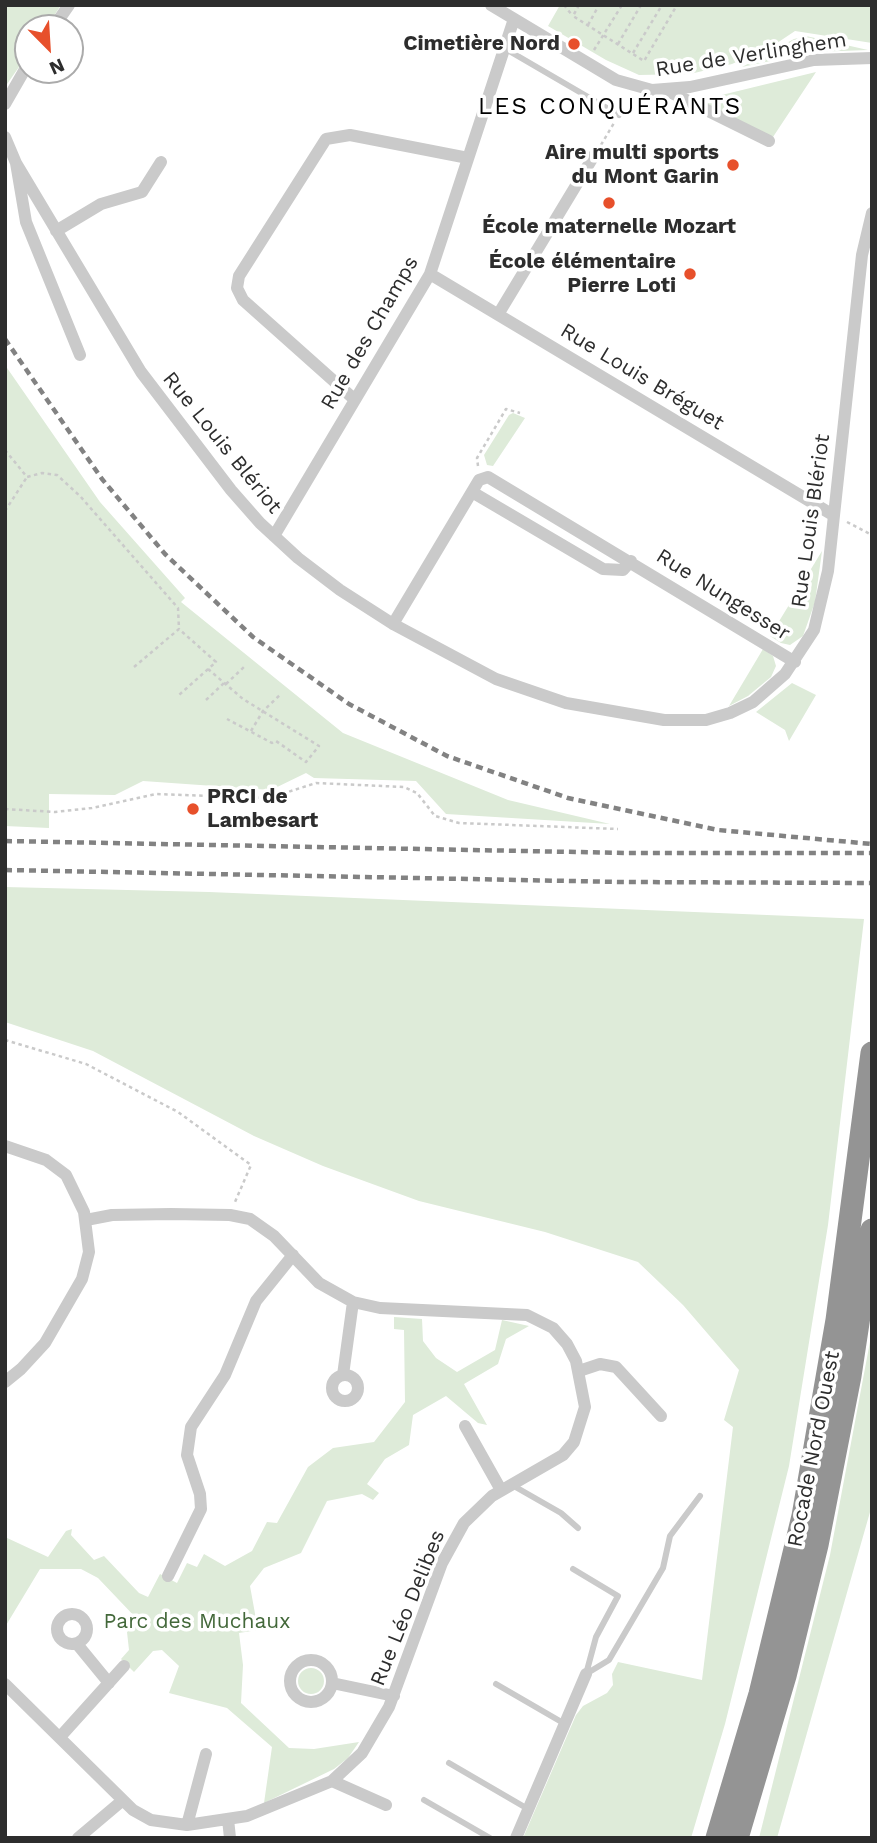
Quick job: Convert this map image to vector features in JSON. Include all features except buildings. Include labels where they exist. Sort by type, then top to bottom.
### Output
[{"type":"highway","name":"Rocade Nord Ouest","points":[[717,1838],[760,1694],[803,1516],[837,1320],[872,1053]]},
{"type":"highway","name":"Rocade Nord Ouest","points":[[737,1838],[785,1676],[820,1533],[847,1398],[872,1230]]},
{"type":"street","name":"Rue de Verlinghem","points":[[491,5],[629,86],[667,91],[814,60],[872,58]]},
{"type":"street","name":"Rue des Champs","points":[[274,536],[430,274],[514,19]]},
{"type":"street","points":[[5,104],[16,84]]},
{"type":"street","points":[[667,91],[769,141]]},
{"type":"street","points":[[355,400],[243,300],[237,288],[239,276],[326,139],[350,135],[468,158]]},
{"type":"street","points":[[5,137],[16,163],[23,214],[80,355]]},
{"type":"street","points":[[499,313],[595,154]]},
{"type":"street","points":[[56,231],[101,204],[142,191],[162,162]]},
{"type":"street","name":"Rue Louis Blériot","points":[[16,163],[141,372],[213,468],[274,536],[325,579],[393,624],[464,664],[529,692],[594,709],[664,720],[706,720],[742,708],[775,684],[809,641],[822,603],[862,255],[872,213]]},
{"type":"street","name":"Rue Louis Bréguet","points":[[430,274],[833,515]]},
{"type":"street","name":"Rue Nungesser","points":[[479,480],[492,479],[795,662]]},
{"type":"street","points":[[393,624],[479,480]]},
{"type":"street","name":"Rue Nungesser","points":[[472,492],[603,569],[617,572],[627,567],[631,561]]},
{"type":"street","points":[[5,1146],[38,1156],[60,1170],[77,1194],[86,1220],[89,1252],[82,1279],[39,1351],[5,1381]]},
{"type":"street","name":"Rue Léo Delibes","points":[[5,1684],[123,1800],[151,1820],[187,1825],[228,1819],[268,1809],[331,1781],[362,1753],[394,1696],[447,1551],[464,1522],[505,1487],[555,1460],[574,1442],[585,1407],[579,1371],[567,1344],[553,1328],[537,1318],[504,1312],[380,1308],[353,1302],[319,1283],[257,1223],[230,1215],[134,1214],[86,1220]]},
{"type":"street","points":[[169,1576],[201,1509],[200,1494],[187,1455],[191,1427],[225,1375],[256,1301],[293,1255]]},
{"type":"street","points":[[343,1375],[353,1302]]},
{"type":"street","points":[[579,1371],[600,1364],[616,1367],[661,1416]]},
{"type":"street","points":[[465,1426],[505,1487]]},
{"type":"street","points":[[76,1643],[109,1683]]},
{"type":"street","points":[[60,1737],[124,1666]]},
{"type":"street","points":[[516,1838],[586,1674]]},
{"type":"street","points":[[332,1683],[394,1696]]},
{"type":"street","points":[[187,1825],[206,1754]]},
{"type":"street","points":[[331,1781],[386,1805]]},
{"type":"street","points":[[78,1838],[123,1800]]},
{"type":"street","points":[[228,1819],[230,1838]]},
{"type":"lane","points":[[504,48],[619,116]]},
{"type":"lane","points":[[505,1487],[561,1513],[578,1528]]},
{"type":"lane","points":[[586,1674],[609,1660],[663,1568],[670,1536],[700,1496]]},
{"type":"lane","points":[[573,1569],[618,1596],[596,1637],[586,1674]]},
{"type":"lane","points":[[496,1684],[565,1724]]},
{"type":"lane","points":[[449,1763],[528,1810]]},
{"type":"lane","points":[[424,1800],[490,1838]]},
{"type":"path","points":[[564,5],[573,16],[644,61],[677,5]]},
{"type":"path","points":[[573,16],[579,5]]},
{"type":"path","points":[[588,25],[599,5]]},
{"type":"path","points":[[587,62],[622,5]]},
{"type":"path","points":[[618,44],[641,5]]},
{"type":"path","points":[[632,53],[662,5]]},
{"type":"path","points":[[479,480],[477,458],[506,409],[520,413]]},
{"type":"path","points":[[5,450],[27,477]]},
{"type":"path","points":[[5,511],[27,477],[42,473],[57,475],[80,496],[178,608],[179,629],[216,662],[179,695]]},
{"type":"path","points":[[833,515],[872,535]]},
{"type":"path","points":[[134,667],[179,629]]},
{"type":"path","points":[[206,700],[244,667]]},
{"type":"path","points":[[208,670],[262,711],[319,746],[306,762],[276,741],[272,743],[228,719]]},
{"type":"path","points":[[251,731],[262,711],[281,694]]},
{"type":"path","points":[[5,809],[79,809],[156,794],[269,798],[316,783],[404,787],[416,793],[435,816],[458,823],[618,829]]},
{"type":"path","points":[[5,1040],[97,1070],[178,1112],[251,1166],[230,1215]]},
{"type":"green space","points":[[5,5],[61,5],[55,14],[14,14],[14,74],[5,87]]},
{"type":"green space","points":[[560,5],[872,5],[872,43],[795,31],[774,45],[732,64],[690,74],[639,75],[606,60],[548,26]]},
{"type":"green space","points":[[806,36],[868,50],[813,52],[742,67],[794,39]]},
{"type":"green space","points":[[816,72],[773,137],[697,101]]},
{"type":"green space","points":[[5,365],[100,502],[185,598],[181,602],[343,733],[508,800],[610,824],[446,814],[416,781],[314,778],[306,773],[271,790],[143,781],[115,795],[49,794],[49,828],[5,826]]},
{"type":"green space","points":[[513,413],[525,418],[493,466],[487,465],[484,455],[509,415]]},
{"type":"green space","points":[[822,551],[815,602],[803,636],[790,645],[781,643],[770,636]]},
{"type":"green space","points":[[763,649],[773,656],[776,666],[771,677],[748,696],[729,706]]},
{"type":"green space","points":[[792,683],[816,695],[789,741],[785,730],[756,712]]},
{"type":"green space","points":[[5,887],[209,892],[864,919],[828,1225],[789,1466],[725,1724],[691,1838],[523,1838],[576,1715],[583,1706],[607,1693],[613,1685],[612,1674],[618,1662],[702,1680],[733,1427],[724,1420],[739,1370],[683,1305],[638,1262],[545,1232],[419,1201],[323,1166],[254,1136],[93,1051],[5,1022]]},
{"type":"green space","name":"Parc des Muchaux","points":[[394,1317],[422,1319],[423,1341],[436,1358],[457,1372],[495,1350],[502,1320],[529,1326],[506,1339],[498,1364],[464,1384],[487,1425],[478,1423],[446,1396],[413,1415],[409,1445],[385,1459],[367,1484],[379,1493],[373,1500],[362,1494],[327,1501],[301,1553],[264,1568],[250,1586],[258,1630],[239,1633],[243,1665],[241,1703],[289,1748],[314,1749],[359,1742],[348,1758],[334,1769],[264,1803],[272,1747],[227,1708],[169,1693],[179,1666],[162,1650],[153,1651],[134,1672],[121,1659],[129,1650],[127,1632],[138,1620],[98,1578],[81,1569],[40,1569],[5,1627],[5,1537],[48,1557],[66,1531],[72,1529],[71,1535],[94,1560],[104,1556],[139,1593],[148,1597],[160,1574],[177,1583],[187,1563],[197,1567],[204,1554],[225,1566],[252,1551],[267,1522],[277,1523],[308,1467],[333,1448],[374,1442],[405,1402],[404,1330],[394,1329]]},
{"type":"green space","points":[[872,1331],[870,1512],[777,1838],[759,1838],[830,1555]]},
{"type":"green space","points":[[311,1668],[320,1672],[324,1681],[320,1690],[311,1694],[302,1690],[298,1681],[302,1672]]},
{"type":"railway","points":[[5,339],[102,479],[165,554],[253,637],[349,704],[447,756],[568,798],[718,830],[872,844]]},
{"type":"railway","points":[[5,841],[628,853],[872,853]]},
{"type":"railway","points":[[5,870],[622,882],[872,883]]},
{"type":"place","name":"Cimetière Nord","points":[[574,44]]},
{"type":"place","name":"Aire multi sports du Mont Garin","points":[[733,165]]},
{"type":"place","name":"École maternelle Mozart","points":[[609,203]]},
{"type":"place","name":"École élémentaire Pierre Loti","points":[[690,274]]},
{"type":"place","name":"PRCI de Lambesart","points":[[193,809]]},
{"type":"district","name":"LES CONQUÉRANTS","points":[[610,107]]}]
